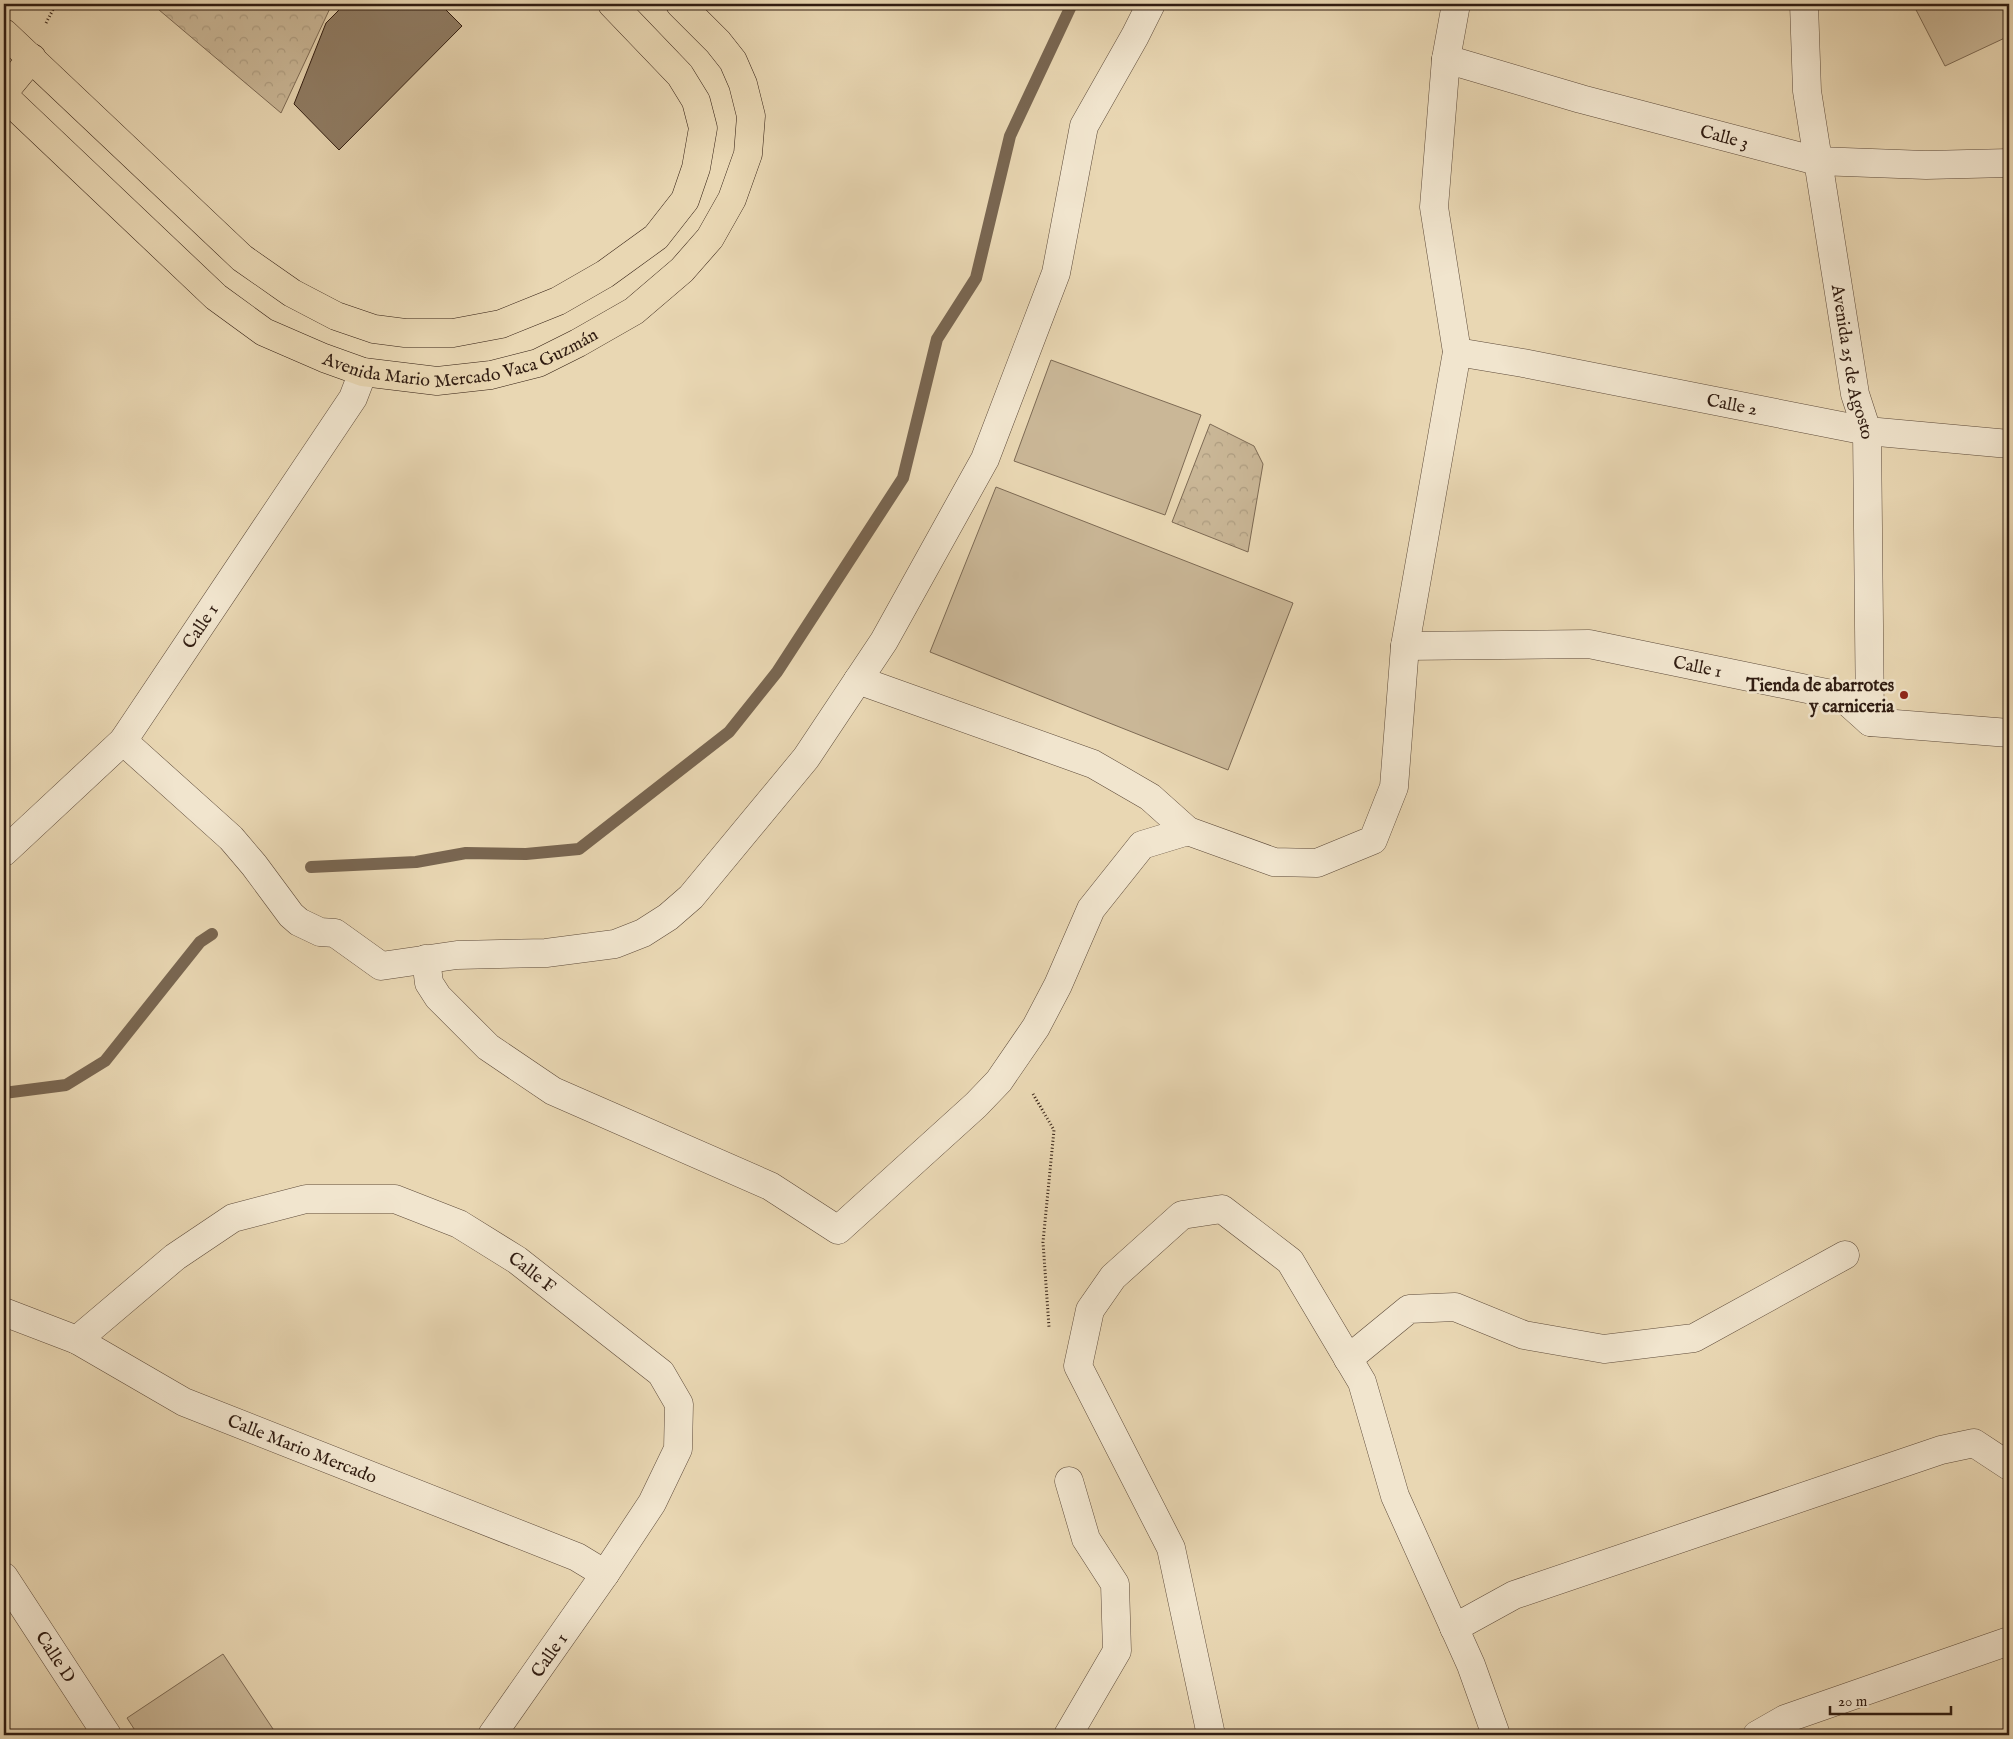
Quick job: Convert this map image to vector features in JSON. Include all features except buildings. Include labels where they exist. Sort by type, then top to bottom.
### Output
[{"type":"main road","name":"Avenida Mario Mercado Vaca Guzmán","points":[[4,33],[242,258],[300,296],[336,316],[374,329],[405,333],[453,333],[501,324],[558,301],[605,274],[656,237],[685,200],[696,168],[703,128],[696,101],[680,75],[613,4]]},
{"type":"main road","name":"Avenida Mario Mercado Vaca Guzmán","points":[[4,96],[216,297],[264,332],[362,372],[437,381],[491,376],[538,363],[634,311],[682,270],[710,238],[732,199],[748,154],[750,116],[743,84],[733,61],[718,42],[680,4]]},
{"type":"main road","points":[[4,92],[32,58]]},
{"type":"main road","points":[[362,372],[374,329]]},
{"type":"street","points":[[123,741],[231,838],[254,865],[291,915],[299,922],[320,932],[335,934],[381,966],[457,955],[546,953],[615,944],[643,933],[668,917],[691,897],[711,875],[806,758],[884,641],[985,459],[1056,273],[1084,126],[1151,4]]},
{"type":"street","points":[[858,680],[1093,764],[1150,797],[1188,831],[1274,862],[1317,863],[1373,840],[1394,787],[1405,646],[1457,352],[1434,207],[1446,59],[1456,4]]},
{"type":"street","name":"Avenida 25 de Agosto","points":[[1804,4],[1807,91],[1816,161],[1854,394],[1867,431],[1870,722]]},
{"type":"street","name":"Calle 3","points":[[1446,59],[1581,99],[1816,161],[1926,165],[2009,163]]},
{"type":"street","name":"Calle 2","points":[[1457,352],[1524,363],[1867,431],[2009,444]]},
{"type":"street","name":"Calle 1","points":[[4,852],[123,741],[353,398],[362,372]]},
{"type":"street","name":"Calle 1","points":[[1405,646],[1589,644],[1841,696],[1870,722]]},
{"type":"street","points":[[1870,722],[2009,733]]},
{"type":"street","points":[[426,959],[429,983],[438,997],[488,1047],[553,1091],[770,1186],[838,1230],[976,1105],[999,1081],[1036,1027],[1058,985],[1091,909],[1142,845],[1188,831]]},
{"type":"street","name":"Calle F","points":[[77,1340],[175,1257],[233,1218],[306,1199],[395,1199],[458,1224],[518,1260],[661,1373],[679,1404],[678,1449],[652,1503],[606,1574]]},
{"type":"street","points":[[1211,1735],[1171,1548],[1078,1366],[1090,1310],[1113,1277],[1182,1215],[1222,1209],[1290,1261],[1362,1382],[1395,1496],[1471,1664],[1496,1735]]},
{"type":"street","points":[[1348,1359],[1409,1309],[1455,1307],[1524,1335],[1604,1349],[1694,1338],[1845,1255]]},
{"type":"street","name":"Calle Mario Mercado","points":[[4,1312],[77,1340],[184,1402],[577,1557],[606,1574]]},
{"type":"street","points":[[1454,1628],[1514,1595],[1940,1450],[1974,1442],[2009,1466]]},
{"type":"street","points":[[1068,1735],[1116,1651],[1115,1584],[1086,1539],[1069,1481]]},
{"type":"street","name":"Calle 1","points":[[492,1735],[606,1574]]},
{"type":"street","name":"Calle D","points":[[4,1577],[108,1735]]},
{"type":"street","points":[[1757,1735],[1785,1719],[2009,1641]]},
{"type":"path","points":[[43,29],[56,4]]},
{"type":"path","points":[[1013,1060],[1054,1130],[1043,1242],[1049,1334],[1078,1366]]},
{"type":"green space","points":[[152,4],[332,4],[281,113]]},
{"type":"green space","points":[[1913,4],[2009,4],[2009,36],[1945,66]]},
{"type":"green space","points":[[1051,360],[1201,415],[1165,515],[1014,461]]},
{"type":"green space","points":[[1210,424],[1254,446],[1263,464],[1248,552],[1172,522]]},
{"type":"green space","points":[[996,487],[1293,603],[1228,770],[930,652]]},
{"type":"green space","points":[[223,1654],[277,1735],[138,1735],[127,1718]]},
{"type":"waterway","points":[[311,867],[416,862],[466,853],[526,854],[579,849],[729,732],[777,672],[903,478],[937,339],[976,278],[1010,136],[1072,4]]},
{"type":"waterway","points":[[4,1093],[66,1085],[105,1061],[200,942],[212,934]]},
{"type":"place","name":"Tienda de abarrotes y carniceria","points":[[1904,695]]}]
